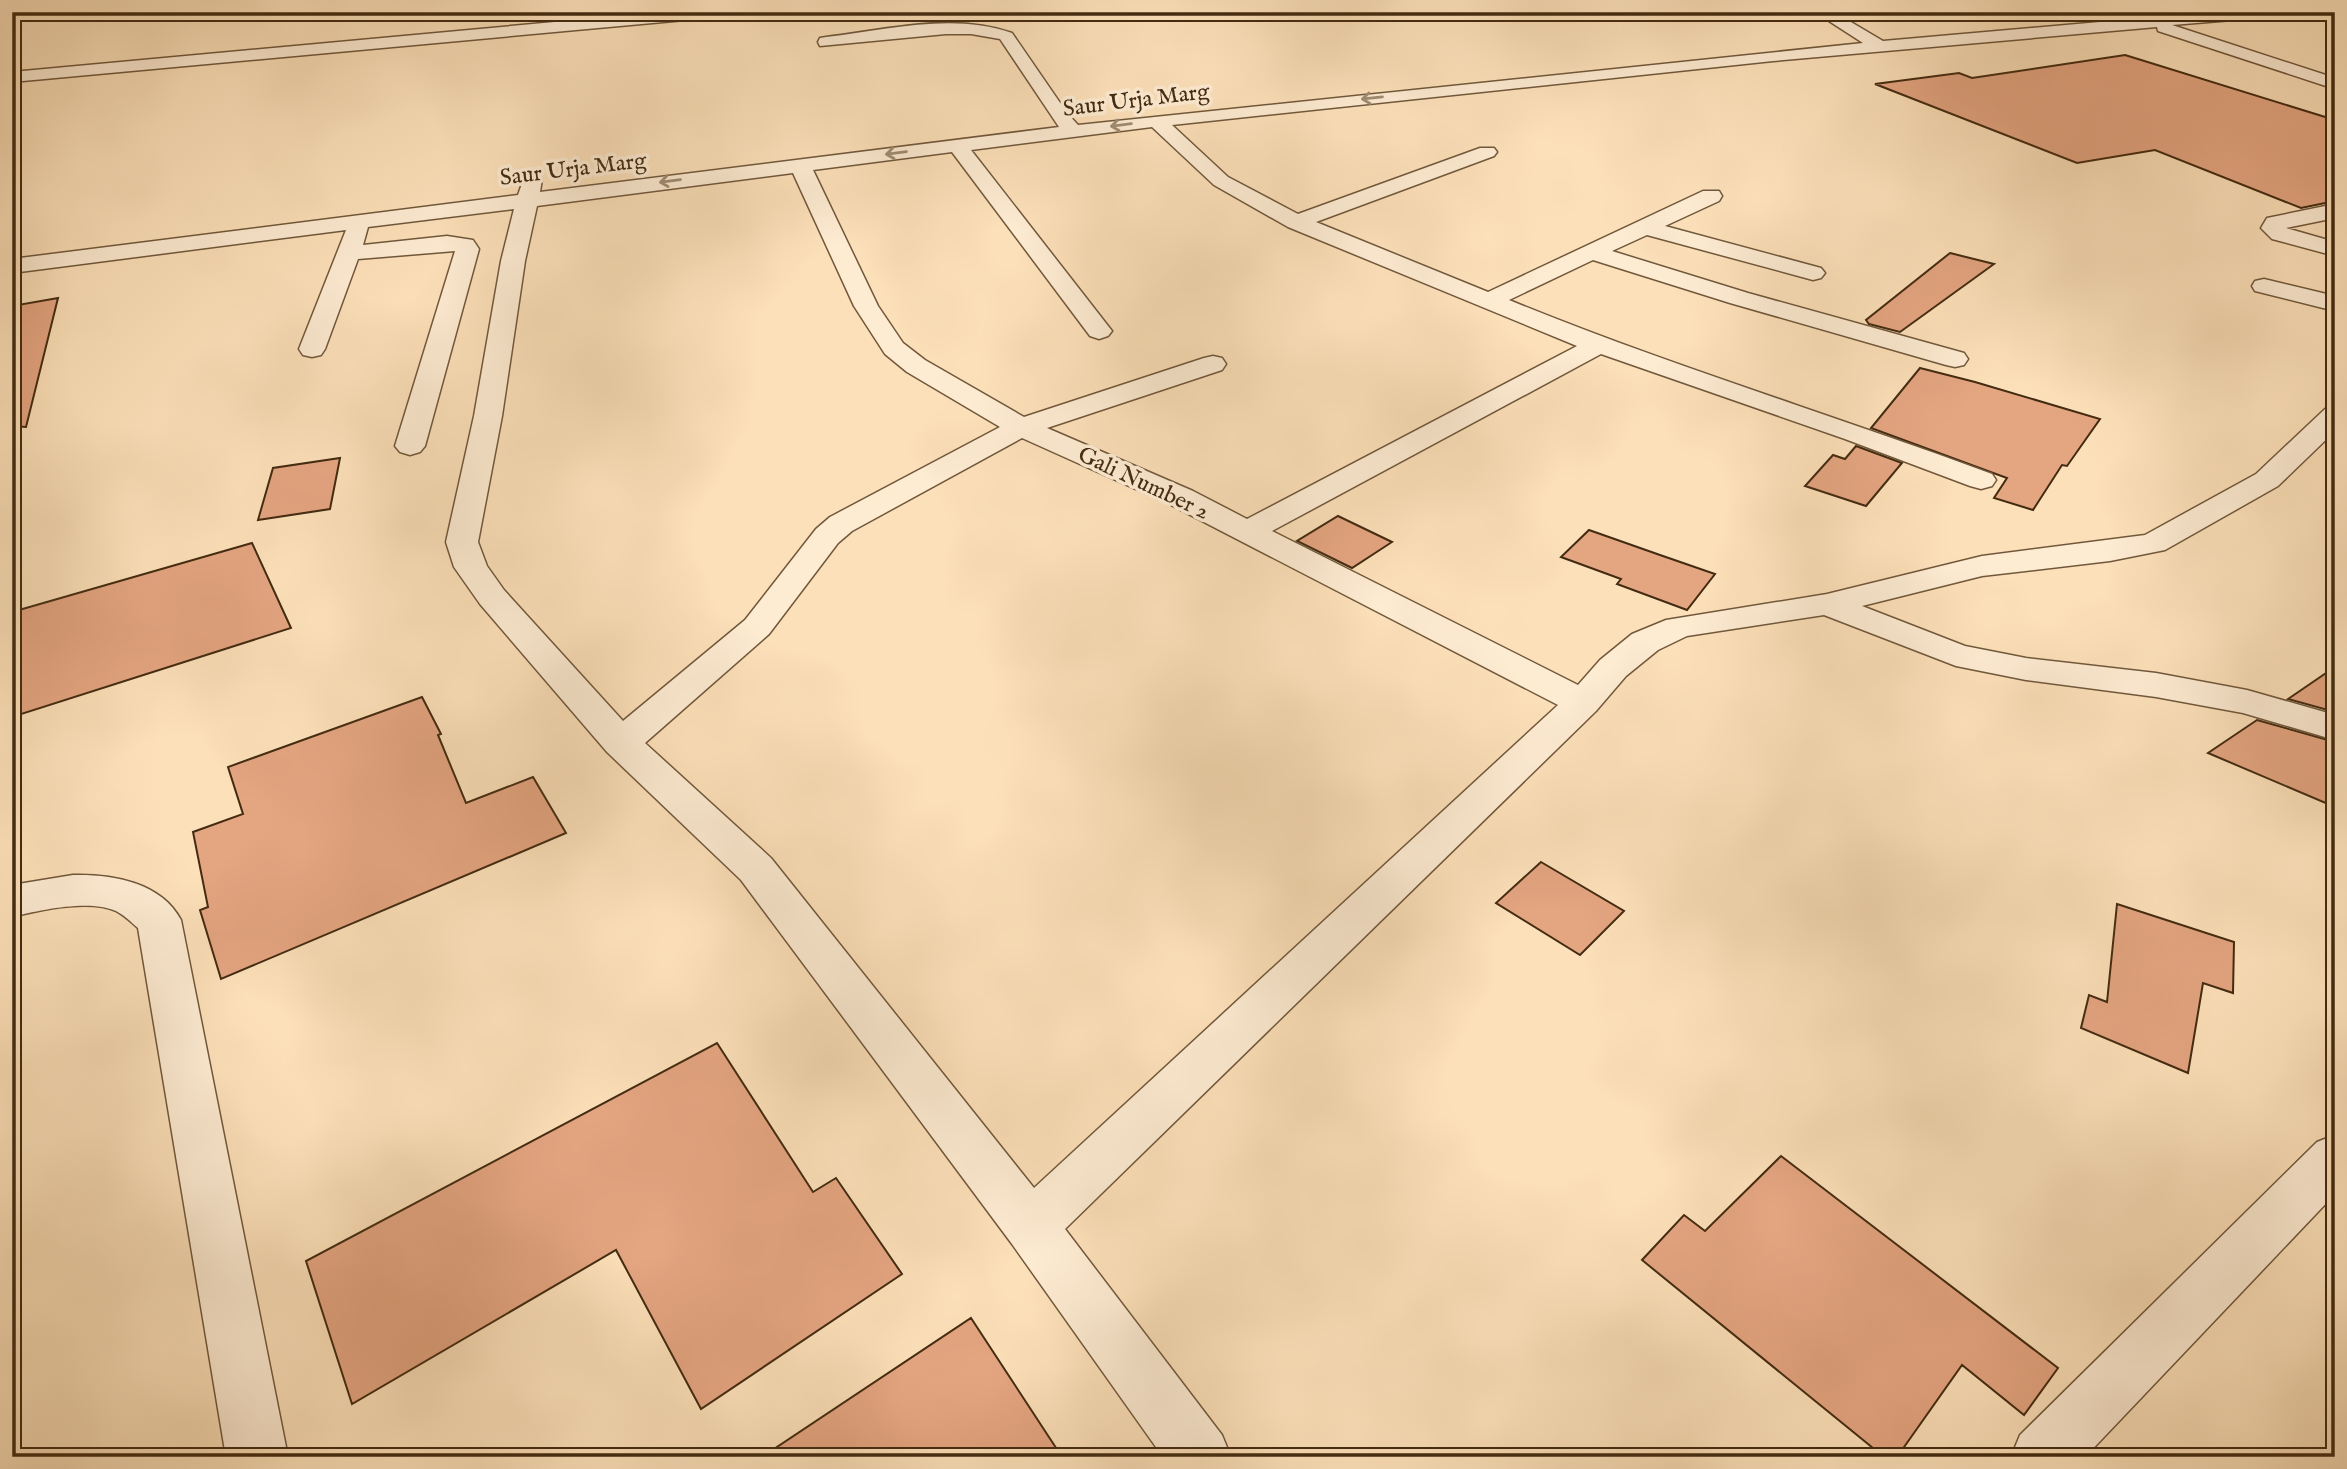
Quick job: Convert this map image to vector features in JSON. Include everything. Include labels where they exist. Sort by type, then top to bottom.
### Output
[{"type":"street","points":[[12,77],[718,12]]},
{"type":"street","points":[[1823,12],[1881,47]]},
{"type":"street","name":"Saur Urja Marg","points":[[642,167],[1066,124],[1398,80],[2108,12]]},
{"type":"street","points":[[2113,12],[2335,84]]},
{"type":"street","name":"Saur Urja Marg","points":[[12,266],[361,220],[531,184],[800,165],[957,145],[1066,124],[1157,121],[1881,47],[2269,12]]},
{"type":"street","points":[[826,42],[939,31],[992,30],[1006,36],[1066,124]]},
{"type":"street","points":[[1398,80],[1420,93]]},
{"type":"street","points":[[1157,121],[1220,181],[1296,222],[1599,345],[1855,433],[1980,480]]},
{"type":"street","points":[[957,145],[1099,331]]},
{"type":"street","points":[[1296,222],[1488,152]]},
{"type":"street","name":"Gali Number 2","points":[[800,165],[866,306],[894,348],[942,383],[1021,427],[1182,498],[1583,703]]},
{"type":"street","points":[[531,184],[462,542],[471,567],[492,597],[621,743],[756,869],[1031,1226],[1200,1457]]},
{"type":"street","points":[[1488,301],[1711,196]]},
{"type":"street","points":[[2335,211],[2293,217],[2276,223],[2273,228],[2280,234],[2335,249]]},
{"type":"street","points":[[312,349],[361,220]]},
{"type":"street","points":[[1644,228],[1813,273]]},
{"type":"street","points":[[349,253],[447,243],[465,245],[467,249],[410,446]]},
{"type":"street","points":[[1591,252],[1739,298],[1955,359]]},
{"type":"street","points":[[2264,286],[2335,304]]},
{"type":"street","points":[[1248,531],[1599,345]]},
{"type":"street","points":[[621,743],[757,627],[827,536],[841,524],[1021,427],[1213,364]]},
{"type":"street","points":[[1031,1226],[1583,703],[1613,668],[1645,642],[1678,627],[1827,604],[1982,566],[2154,543],[2267,480],[2335,415]]},
{"type":"street","points":[[1827,604],[1956,656],[2026,669],[2156,685],[2247,702],[2335,728]]},
{"type":"street","points":[[12,901],[33,894],[107,892],[131,900],[159,920],[257,1457]]},
{"type":"street","points":[[2042,1457],[2335,1158]]},
{"type":"building","points":[[2125,55],[2335,120],[2335,201],[2301,208],[2155,150],[2077,163],[1875,84],[1959,73],[1972,78]]},
{"type":"building","points":[[1950,253],[1994,264],[1900,332],[1869,324],[1866,320]]},
{"type":"building","points":[[58,298],[26,427],[12,426],[12,306]]},
{"type":"building","points":[[1920,368],[2100,419],[2067,466],[2062,465],[2033,510],[1994,498],[2007,478],[1871,428]]},
{"type":"building","points":[[1856,446],[1902,463],[1866,506],[1805,486],[1833,455],[1845,459]]},
{"type":"building","points":[[340,458],[330,509],[258,520],[273,468]]},
{"type":"building","points":[[1338,516],[1392,542],[1352,568],[1297,541]]},
{"type":"building","points":[[1589,530],[1715,574],[1687,610],[1617,584],[1621,579],[1561,557]]},
{"type":"building","points":[[252,543],[291,628],[12,717],[12,612]]},
{"type":"building","points":[[2335,667],[2335,712],[2288,699]]},
{"type":"building","points":[[422,697],[441,734],[438,735],[466,803],[533,777],[566,833],[221,979],[200,910],[208,907],[193,832],[243,814],[228,767]]},
{"type":"building","points":[[2257,720],[2335,742],[2335,807],[2208,753]]},
{"type":"building","points":[[1541,862],[1624,911],[1580,955],[1496,903]]},
{"type":"building","points":[[2117,904],[2234,942],[2233,993],[2203,983],[2188,1073],[2081,1028],[2089,995],[2107,1002]]},
{"type":"building","points":[[717,1043],[813,1192],[836,1178],[902,1274],[701,1409],[616,1250],[352,1404],[306,1261]]},
{"type":"building","points":[[1781,1156],[2058,1368],[2024,1415],[1962,1365],[1897,1457],[1884,1457],[1642,1260],[1684,1215],[1705,1231]]},
{"type":"building","points":[[971,1318],[1062,1457],[762,1457]]}]
